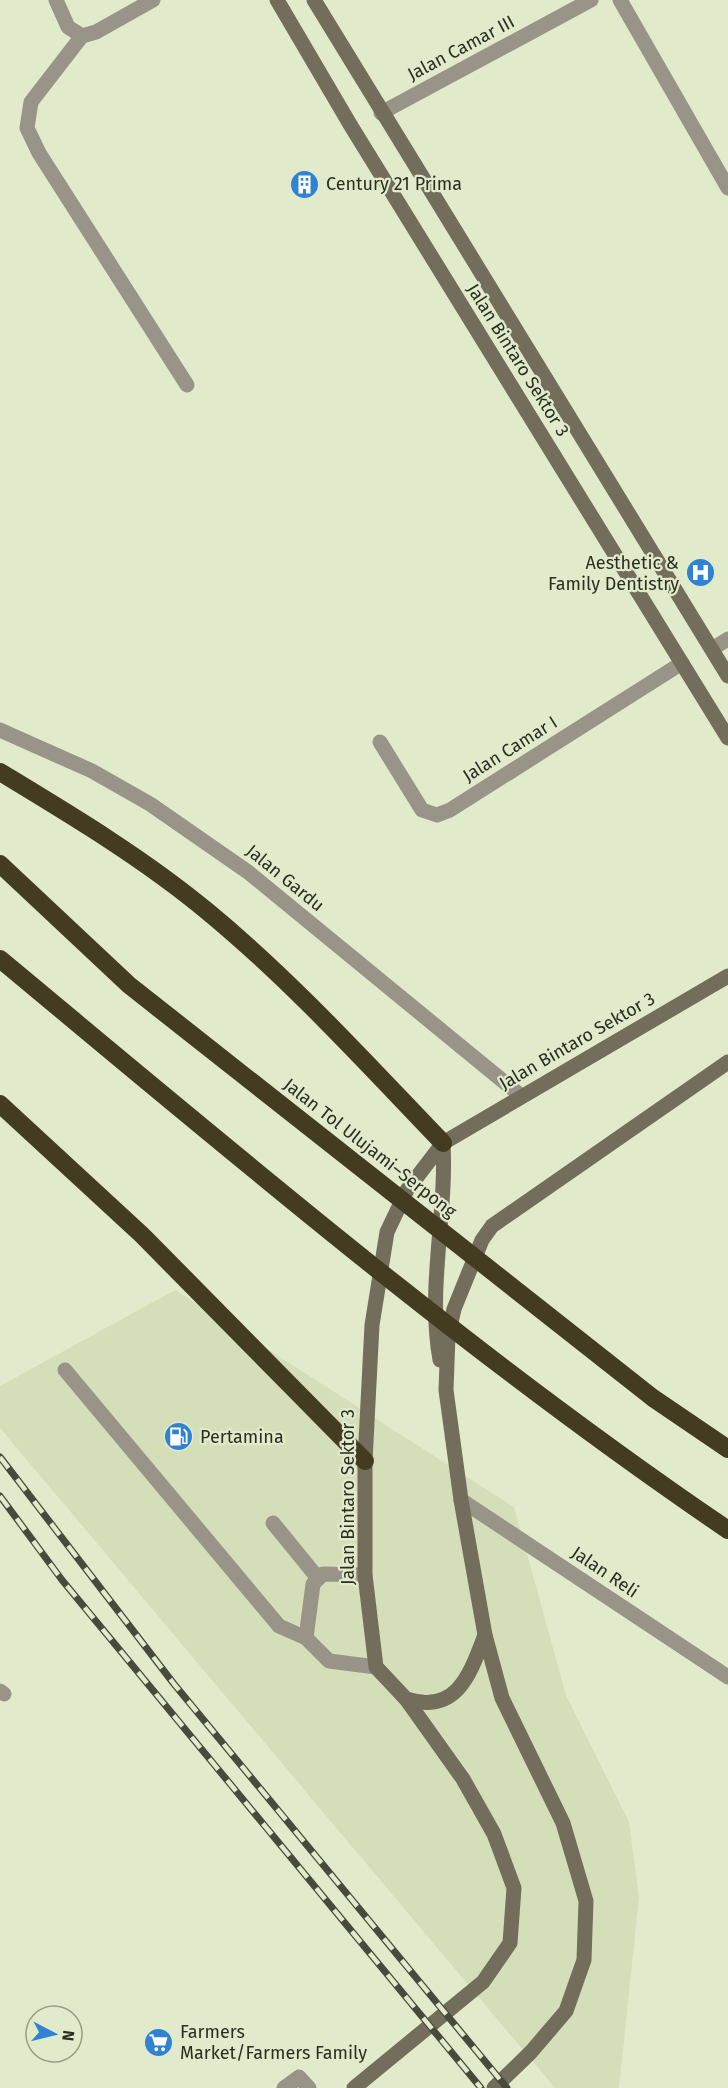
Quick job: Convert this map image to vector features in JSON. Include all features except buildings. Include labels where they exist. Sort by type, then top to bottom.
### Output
[{"type":"highway","points":[[0,772],[98,830],[207,910],[302,997],[443,1143]]},
{"type":"highway","name":"Jalan Tol Ulujami–Serpong","points":[[0,864],[129,985],[653,1398],[728,1449]]},
{"type":"highway","points":[[0,959],[304,1212],[630,1464],[728,1530]]},
{"type":"highway","points":[[0,1104],[142,1235],[365,1461]]},
{"type":"main road","name":"Jalan Bintaro Sektor 3","points":[[277,0],[357,137],[728,738]]},
{"type":"main road","name":"Jalan Bintaro Sektor 3","points":[[314,0],[381,114],[728,676]]},
{"type":"main road","name":"Jalan Bintaro Sektor 3","points":[[376,1667],[365,1575],[365,1461],[372,1325],[387,1232],[407,1190],[443,1143],[520,1095],[728,976]]},
{"type":"main road","points":[[446,1390],[448,1336],[454,1309],[482,1240],[492,1226],[728,1062]]},
{"type":"main road","points":[[443,1143],[444,1164],[436,1282],[436,1339],[485,1635],[502,1698],[563,1823],[586,1901],[584,1960],[566,2011],[531,2052],[494,2088]]},
{"type":"main road","points":[[406,1699],[422,1704],[435,1704],[448,1697],[462,1684],[473,1665],[485,1635]]},
{"type":"main road","points":[[354,2088],[483,1982],[510,1942],[514,1888],[494,1834],[463,1779],[406,1699],[376,1667]]},
{"type":"street","points":[[56,0],[68,27],[82,36]]},
{"type":"street","points":[[153,0],[96,32],[82,36],[31,102],[27,128],[39,153],[187,385]]},
{"type":"street","name":"Jalan Camar III","points":[[381,114],[591,0]]},
{"type":"street","points":[[620,0],[728,188]]},
{"type":"street","points":[[712,649],[728,639]]},
{"type":"street","name":"Jalan Camar I","points":[[380,742],[423,810],[437,815],[450,810],[682,663]]},
{"type":"street","name":"Jalan Gardu","points":[[0,730],[92,771],[150,804],[239,865],[520,1095]]},
{"type":"street","points":[[65,1370],[279,1626],[306,1638],[328,1661],[376,1667]]},
{"type":"street","name":"Jalan Reli","points":[[461,1500],[728,1677]]},
{"type":"street","points":[[273,1523],[317,1577]]},
{"type":"street","points":[[306,1638],[313,1584],[317,1577],[323,1574],[365,1575]]},
{"type":"street","points":[[284,2088],[299,2077],[309,2088]]},
{"type":"shaded area","points":[[175,1290],[514,1507],[566,1695],[629,1822],[639,1897],[619,2088],[555,2088],[0,1428],[0,1386]]},
{"type":"railway","points":[[0,1457],[174,1684],[507,2088]]},
{"type":"railway","points":[[0,1496],[62,1580],[481,2088]]},
{"type":"place","name":"Century 21 Prima","points":[[305,184]]},
{"type":"place","name":"Aesthetic & Family Dentistry","points":[[700,573]]},
{"type":"place","name":"Pertamina","points":[[179,1437]]},
{"type":"place","name":"Farmers Market/Farmers Family","points":[[159,2042]]}]
